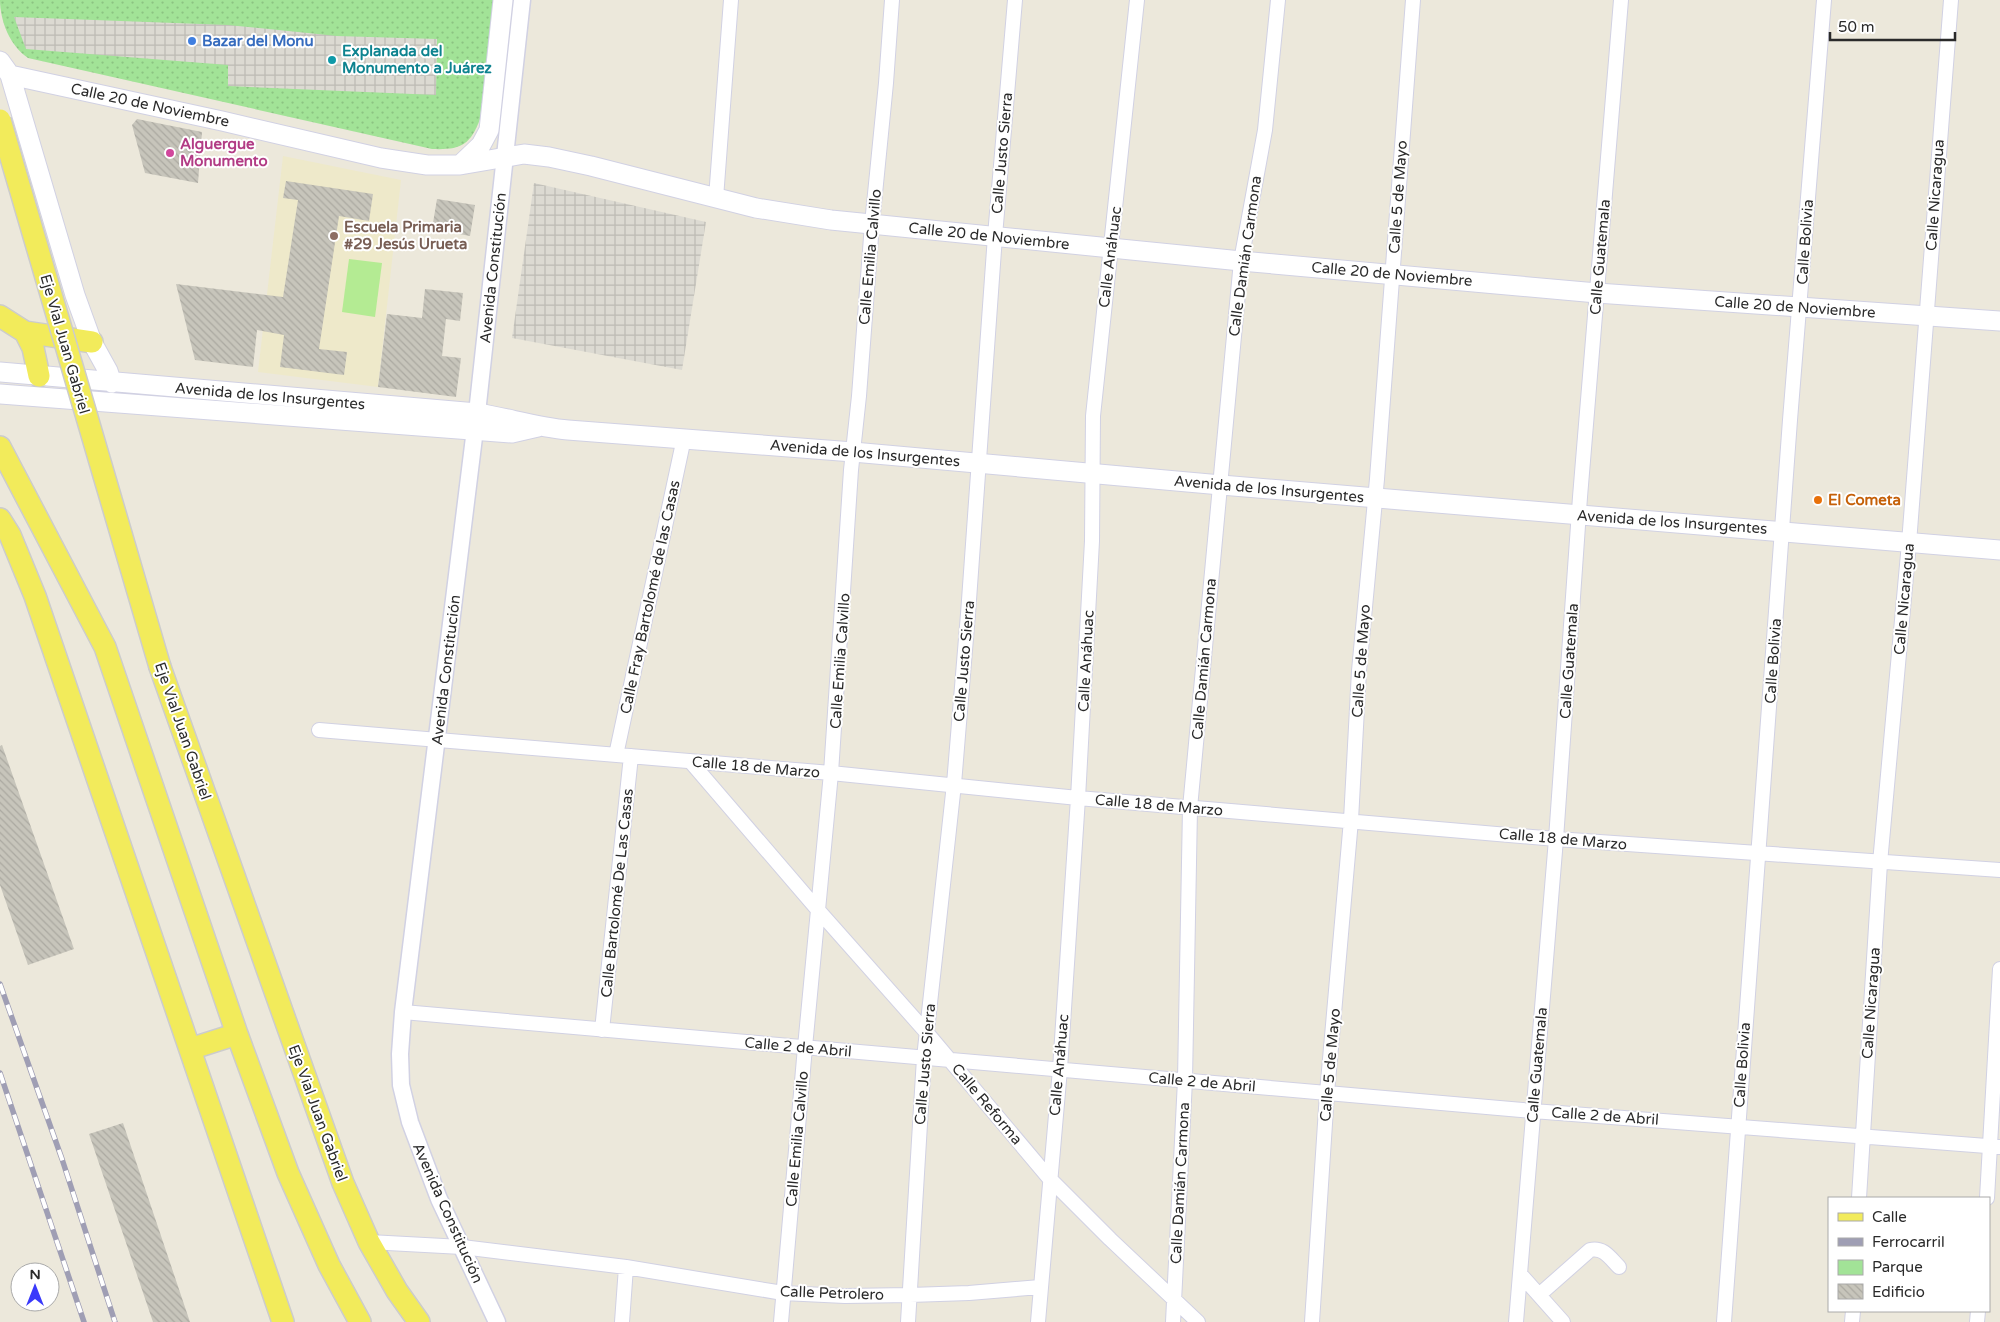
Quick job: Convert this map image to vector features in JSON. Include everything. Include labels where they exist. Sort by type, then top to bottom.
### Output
[{"type":"main road","points":[[460,165],[480,146],[488,130],[502,0]]},
{"type":"main road","points":[[5,68],[75,295],[92,342],[108,371],[112,383]]},
{"type":"main road","name":"Calle 20 de Noviembre","points":[[5,68],[381,158],[427,165],[460,165],[524,154],[549,157],[784,214],[1241,261],[1597,293],[2000,321]]},
{"type":"main road","name":"Eje Vial Juan Gabriel","points":[[0,120],[160,667],[343,1183],[369,1242],[419,1322]]},
{"type":"main road","points":[[0,316],[25,332],[92,342]]},
{"type":"main road","points":[[25,332],[33,348],[39,376]]},
{"type":"main road","name":"Avenida de los Insurgentes","points":[[0,372],[476,422]]},
{"type":"main road","name":"Avenida de los Insurgentes","points":[[0,394],[476,422],[512,419],[538,427],[1092,472],[1221,485],[1579,515],[1783,530],[2000,550]]},
{"type":"main road","points":[[0,447],[105,647],[236,1034],[309,1224],[360,1322]]},
{"type":"main road","points":[[0,519],[10,535],[34,596],[283,1322]]},
{"type":"main road","points":[[190,1049],[236,1034]]},
{"type":"street","name":"Avenida Constitución","points":[[497,1322],[425,1165],[403,1099],[400,1054],[403,1012],[476,422],[522,0]]},
{"type":"street","points":[[716,198],[731,0]]},
{"type":"street","name":"Calle Emilia Calvillo","points":[[781,1322],[804,1047],[832,773],[853,452],[892,0]]},
{"type":"street","name":"Calle Justo Sierra","points":[[908,1322],[924,1058],[954,784],[994,236],[1015,0]]},
{"type":"street","name":"Calle Anáhuac","points":[[1038,1322],[1049,1178],[1060,1069],[1078,798],[1092,541],[1093,416],[1137,0]]},
{"type":"street","name":"Calle Damián Carmona","points":[[1173,1322],[1185,1080],[1190,808],[1241,261],[1265,130],[1278,0]]},
{"type":"street","name":"Calle 5 de Mayo","points":[[1312,1322],[1327,1093],[1351,820],[1359,671],[1393,274],[1413,0]]},
{"type":"street","name":"Calle Guatemala","points":[[1516,1322],[1556,839],[1579,515],[1621,0]]},
{"type":"street","name":"Calle Bolivia","points":[[1724,1322],[1824,0]]},
{"type":"street","name":"Calle Nicaragua","points":[[1859,1197],[1880,863],[1909,542],[1951,0]]},
{"type":"street","name":"Calle Fray Bartolomé de las Casas","points":[[616,755],[684,438]]},
{"type":"street","name":"Calle 18 de Marzo","points":[[319,730],[832,773],[1078,798],[1556,839],[2000,870]]},
{"type":"street","name":"Calle Bartolomé De Las Casas","points":[[602,1030],[631,756]]},
{"type":"street","name":"Calle Reforma","points":[[690,761],[927,1033],[1049,1178],[1198,1322]]},
{"type":"street","points":[[1987,1197],[1995,1147],[2000,970]]},
{"type":"street","name":"Calle 2 de Abril","points":[[403,1012],[1533,1111],[1995,1147]]},
{"type":"street","name":"Calle Petrolero","points":[[369,1242],[462,1247],[626,1267],[783,1293],[845,1296],[910,1295],[969,1293],[1040,1287]]},
{"type":"street","points":[[1539,1295],[1590,1250],[1603,1251],[1619,1267]]},
{"type":"street","points":[[622,1322],[626,1267]]},
{"type":"street","points":[[1521,1275],[1563,1322]]},
{"type":"shaded area","name":"Explanada del Monumento a Juárez","points":[[14,17],[228,25],[337,36],[437,39],[436,95],[228,86],[228,65],[26,49]]},
{"type":"shaded area","name":"Escuela Primaria #29 Jesús Urueta","points":[[283,156],[401,180],[378,387],[258,372]]},
{"type":"shaded area","points":[[534,183],[706,222],[682,370],[512,338]]},
{"type":"green space","points":[[0,0],[494,0],[480,119],[468,141],[450,149],[432,149],[28,58],[16,47],[7,32],[0,8]]},
{"type":"green space","points":[[349,259],[382,263],[375,317],[342,312]]},
{"type":"building","name":"Alguergue Monumento","points":[[137,119],[202,132],[198,183],[145,173],[132,125]]},
{"type":"building","points":[[286,181],[373,194],[369,221],[339,216],[319,349],[347,352],[344,375],[280,367],[284,335],[257,330],[253,367],[195,360],[176,284],[283,297],[298,200],[283,198]]},
{"type":"building","points":[[437,199],[475,205],[470,236],[432,229]]},
{"type":"building","points":[[425,289],[463,293],[460,321],[446,319],[442,356],[461,358],[456,397],[378,387],[387,314],[422,318]]},
{"type":"building","points":[[2,745],[74,949],[28,965],[0,885],[0,746]]},
{"type":"building","points":[[123,1123],[190,1322],[153,1322],[89,1134]]},
{"type":"railway","points":[[0,984],[62,1159],[115,1322]]},
{"type":"railway","points":[[0,1073],[84,1322]]},
{"type":"place","name":"Bazar del Monu","points":[[192,41]]},
{"type":"place","name":"Explanada del Monumento a Juárez","points":[[332,60]]},
{"type":"place","name":"Alguergue Monumento","points":[[170,153]]},
{"type":"place","name":"Escuela Primaria #29 Jesús Urueta","points":[[334,236]]},
{"type":"place","name":"El Cometa","points":[[1818,500]]}]
